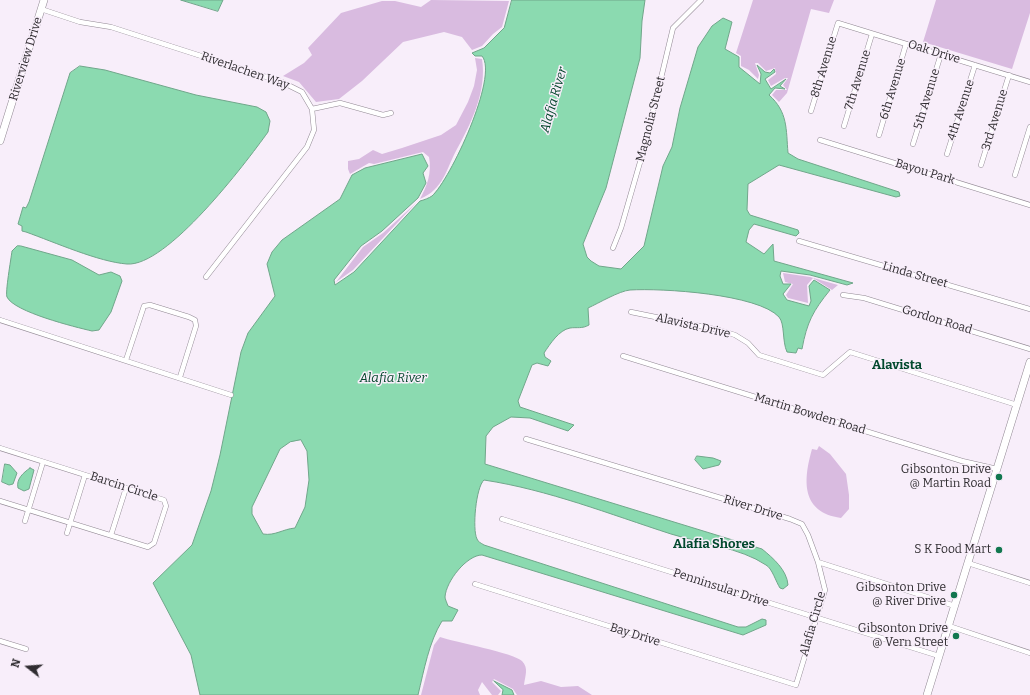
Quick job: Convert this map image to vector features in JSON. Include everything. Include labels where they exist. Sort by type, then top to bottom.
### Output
[{"type":"main road","name":"Riverview Drive","points":[[0,141],[44,0]]},
{"type":"main road","points":[[927,695],[1030,362]]},
{"type":"street","name":"Magnolia Street","points":[[612,248],[621,228],[645,145],[673,28],[702,0]]},
{"type":"street","name":"Riverlachen Way","points":[[41,9],[80,22],[111,27],[282,82],[302,92],[312,109],[314,130],[307,147],[206,277]]},
{"type":"street","name":"Oak Drive","points":[[838,23],[1030,82]]},
{"type":"street","name":"8th Avenue","points":[[811,111],[838,23]]},
{"type":"street","name":"7th Avenue","points":[[844,126],[872,34]]},
{"type":"street","name":"6th Avenue","points":[[879,135],[906,44]]},
{"type":"street","name":"5th Avenue","points":[[913,144],[941,54]]},
{"type":"street","name":"4th Avenue","points":[[947,154],[975,65]]},
{"type":"street","name":"3rd Avenue","points":[[981,165],[1009,75]]},
{"type":"street","points":[[312,109],[340,103],[383,115],[391,113]]},
{"type":"street","points":[[1015,175],[1030,126]]},
{"type":"street","name":"Bayou Park","points":[[820,140],[1030,205]]},
{"type":"street","name":"Linda Street","points":[[799,242],[1030,309]]},
{"type":"street","name":"Gordon Road","points":[[843,295],[864,298],[1030,349]]},
{"type":"street","points":[[126,360],[144,306],[150,305],[189,317],[194,319],[196,324],[180,377]]},
{"type":"street","name":"Alavista Drive","points":[[631,312],[719,330],[742,339],[758,355],[823,375],[850,352],[1017,405]]},
{"type":"street","points":[[0,320],[180,377],[230,395]]},
{"type":"street","name":"Martin Bowden Road","points":[[623,356],[962,461],[997,469]]},
{"type":"street","name":"River Drive","points":[[526,440],[802,524],[808,535],[818,562]]},
{"type":"street","name":"Barcin Circle","points":[[0,449],[164,500],[166,506],[154,543],[148,547],[0,500]]},
{"type":"street","points":[[25,521],[43,462]]},
{"type":"street","points":[[67,534],[85,475]]},
{"type":"street","points":[[111,535],[126,488]]},
{"type":"street","name":"Penninsular Drive","points":[[502,519],[939,656]]},
{"type":"street","points":[[818,562],[955,606]]},
{"type":"street","name":"Alafia Circle","points":[[796,685],[825,590],[818,562]]},
{"type":"street","points":[[968,563],[1030,583]]},
{"type":"street","name":"Bay Drive","points":[[475,584],[796,685]]},
{"type":"street","points":[[949,626],[1030,653]]},
{"type":"street","points":[[0,641],[26,649]]},
{"type":"shaded area","points":[[431,0],[509,1],[502,27],[482,46],[472,50],[462,37],[444,32],[403,42],[362,81],[339,99],[316,102],[299,82],[283,76],[304,63],[312,55],[308,48],[341,13],[382,1],[395,1],[421,7]]},
{"type":"shaded area","points":[[753,0],[834,0],[829,13],[811,9],[787,93],[779,102],[772,95],[776,90],[787,90],[783,85],[788,78],[785,78],[771,86],[768,80],[776,74],[775,68],[766,71],[758,63],[755,63],[759,75],[758,79],[749,70],[741,66],[741,56],[736,53]]},
{"type":"shaded area","points":[[936,0],[1030,0],[1030,13],[1012,69],[923,42]]},
{"type":"shaded area","points":[[475,58],[482,59],[483,71],[477,106],[468,128],[443,178],[434,190],[420,199],[427,184],[430,168],[429,157],[423,152],[374,164],[369,163],[350,174],[348,169],[348,161],[359,159],[373,150],[382,154],[441,135],[456,125],[468,102],[474,86],[477,70]]},
{"type":"shaded area","points":[[416,203],[353,270],[336,282],[363,247],[383,233]]},
{"type":"shaded area","points":[[783,273],[810,277],[838,285],[832,290],[813,278],[807,285],[808,303],[788,298],[786,295],[793,284],[785,282]]},
{"type":"shaded area","points":[[819,446],[830,454],[846,474],[849,509],[841,518],[828,515],[818,509],[812,502],[808,493],[807,472],[809,461],[812,449],[817,450]]},
{"type":"shaded area","points":[[440,637],[496,651],[517,658],[522,661],[525,666],[526,672],[524,685],[541,681],[561,687],[578,686],[592,695],[517,695],[513,689],[494,679],[492,682],[501,691],[498,695],[492,695],[482,682],[478,690],[480,695],[421,695],[434,645]]},
{"type":"water","points":[[181,0],[223,0],[218,11]]},
{"type":"water","name":"Alafia River","points":[[512,0],[645,0],[640,58],[606,188],[583,244],[587,257],[599,266],[621,269],[644,246],[663,166],[672,147],[680,108],[698,47],[712,26],[723,18],[732,22],[725,49],[739,57],[739,67],[760,84],[761,74],[757,65],[765,72],[770,73],[774,69],[775,72],[765,79],[771,89],[786,79],[780,86],[785,89],[775,88],[769,95],[775,101],[783,114],[788,153],[798,159],[899,192],[900,196],[896,197],[779,165],[748,184],[747,210],[750,215],[798,230],[799,233],[796,236],[754,224],[749,230],[746,242],[764,254],[773,244],[774,261],[853,283],[847,285],[810,275],[781,271],[780,276],[783,284],[791,284],[783,294],[787,300],[809,306],[811,301],[809,286],[814,280],[830,290],[819,304],[812,317],[806,331],[802,349],[798,348],[796,353],[787,352],[784,343],[781,320],[768,309],[751,303],[709,294],[664,290],[625,291],[588,308],[589,325],[566,329],[555,338],[544,353],[545,357],[551,361],[548,366],[537,363],[532,365],[518,401],[520,407],[574,425],[568,431],[530,418],[511,417],[493,427],[486,436],[485,464],[762,549],[775,560],[782,569],[788,585],[783,589],[780,588],[768,567],[745,554],[720,546],[671,534],[555,496],[508,484],[484,480],[481,484],[477,499],[475,527],[477,540],[484,545],[738,627],[746,627],[762,619],[766,620],[766,625],[743,635],[482,555],[470,559],[464,564],[449,584],[445,597],[448,606],[458,610],[452,621],[442,621],[437,629],[427,656],[418,695],[200,695],[191,655],[153,583],[192,545],[211,491],[220,455],[241,352],[248,333],[275,296],[267,264],[272,252],[282,240],[340,199],[352,175],[365,168],[422,154],[428,166],[423,173],[426,183],[418,198],[382,231],[361,246],[334,280],[335,285],[354,272],[420,201],[432,196],[450,170],[470,128],[484,84],[485,67],[482,56],[475,56],[472,53],[484,48],[504,28]],"holes":[[[301,440],[307,451],[309,480],[305,507],[295,528],[271,534],[263,534],[252,514],[252,507],[280,449],[290,442]]]},
{"type":"water","points":[[80,66],[105,70],[196,95],[257,107],[266,112],[270,121],[268,132],[224,189],[183,232],[163,249],[144,261],[127,264],[103,260],[22,231],[22,226],[18,224],[23,207],[26,208],[29,202],[70,73]]},
{"type":"water","points":[[17,246],[72,260],[99,275],[111,272],[120,276],[122,281],[111,312],[99,330],[92,331],[46,318],[12,303],[7,297],[7,283],[12,251]]},
{"type":"water","points":[[697,456],[713,458],[721,461],[719,465],[703,469],[695,460]]},
{"type":"water","points":[[5,464],[10,465],[17,473],[13,484],[9,485],[2,482]]},
{"type":"water","points":[[30,468],[34,470],[29,489],[24,491],[18,488],[18,482],[23,474]]},
{"type":"water","points":[[494,681],[512,690],[514,695],[502,695],[503,690]]},
{"type":"place","name":"Gibsonton Drive @ Martin Road","points":[[999,477]]},
{"type":"place","name":"S K Food Mart","points":[[999,550]]},
{"type":"place","name":"Gibsonton Drive @ River Drive","points":[[954,595]]},
{"type":"place","name":"Gibsonton Drive @ Vern Street","points":[[956,636]]},
{"type":"district","name":"Alavista","points":[[897,365]]},
{"type":"district","name":"Alafia Shores","points":[[714,544]]}]
